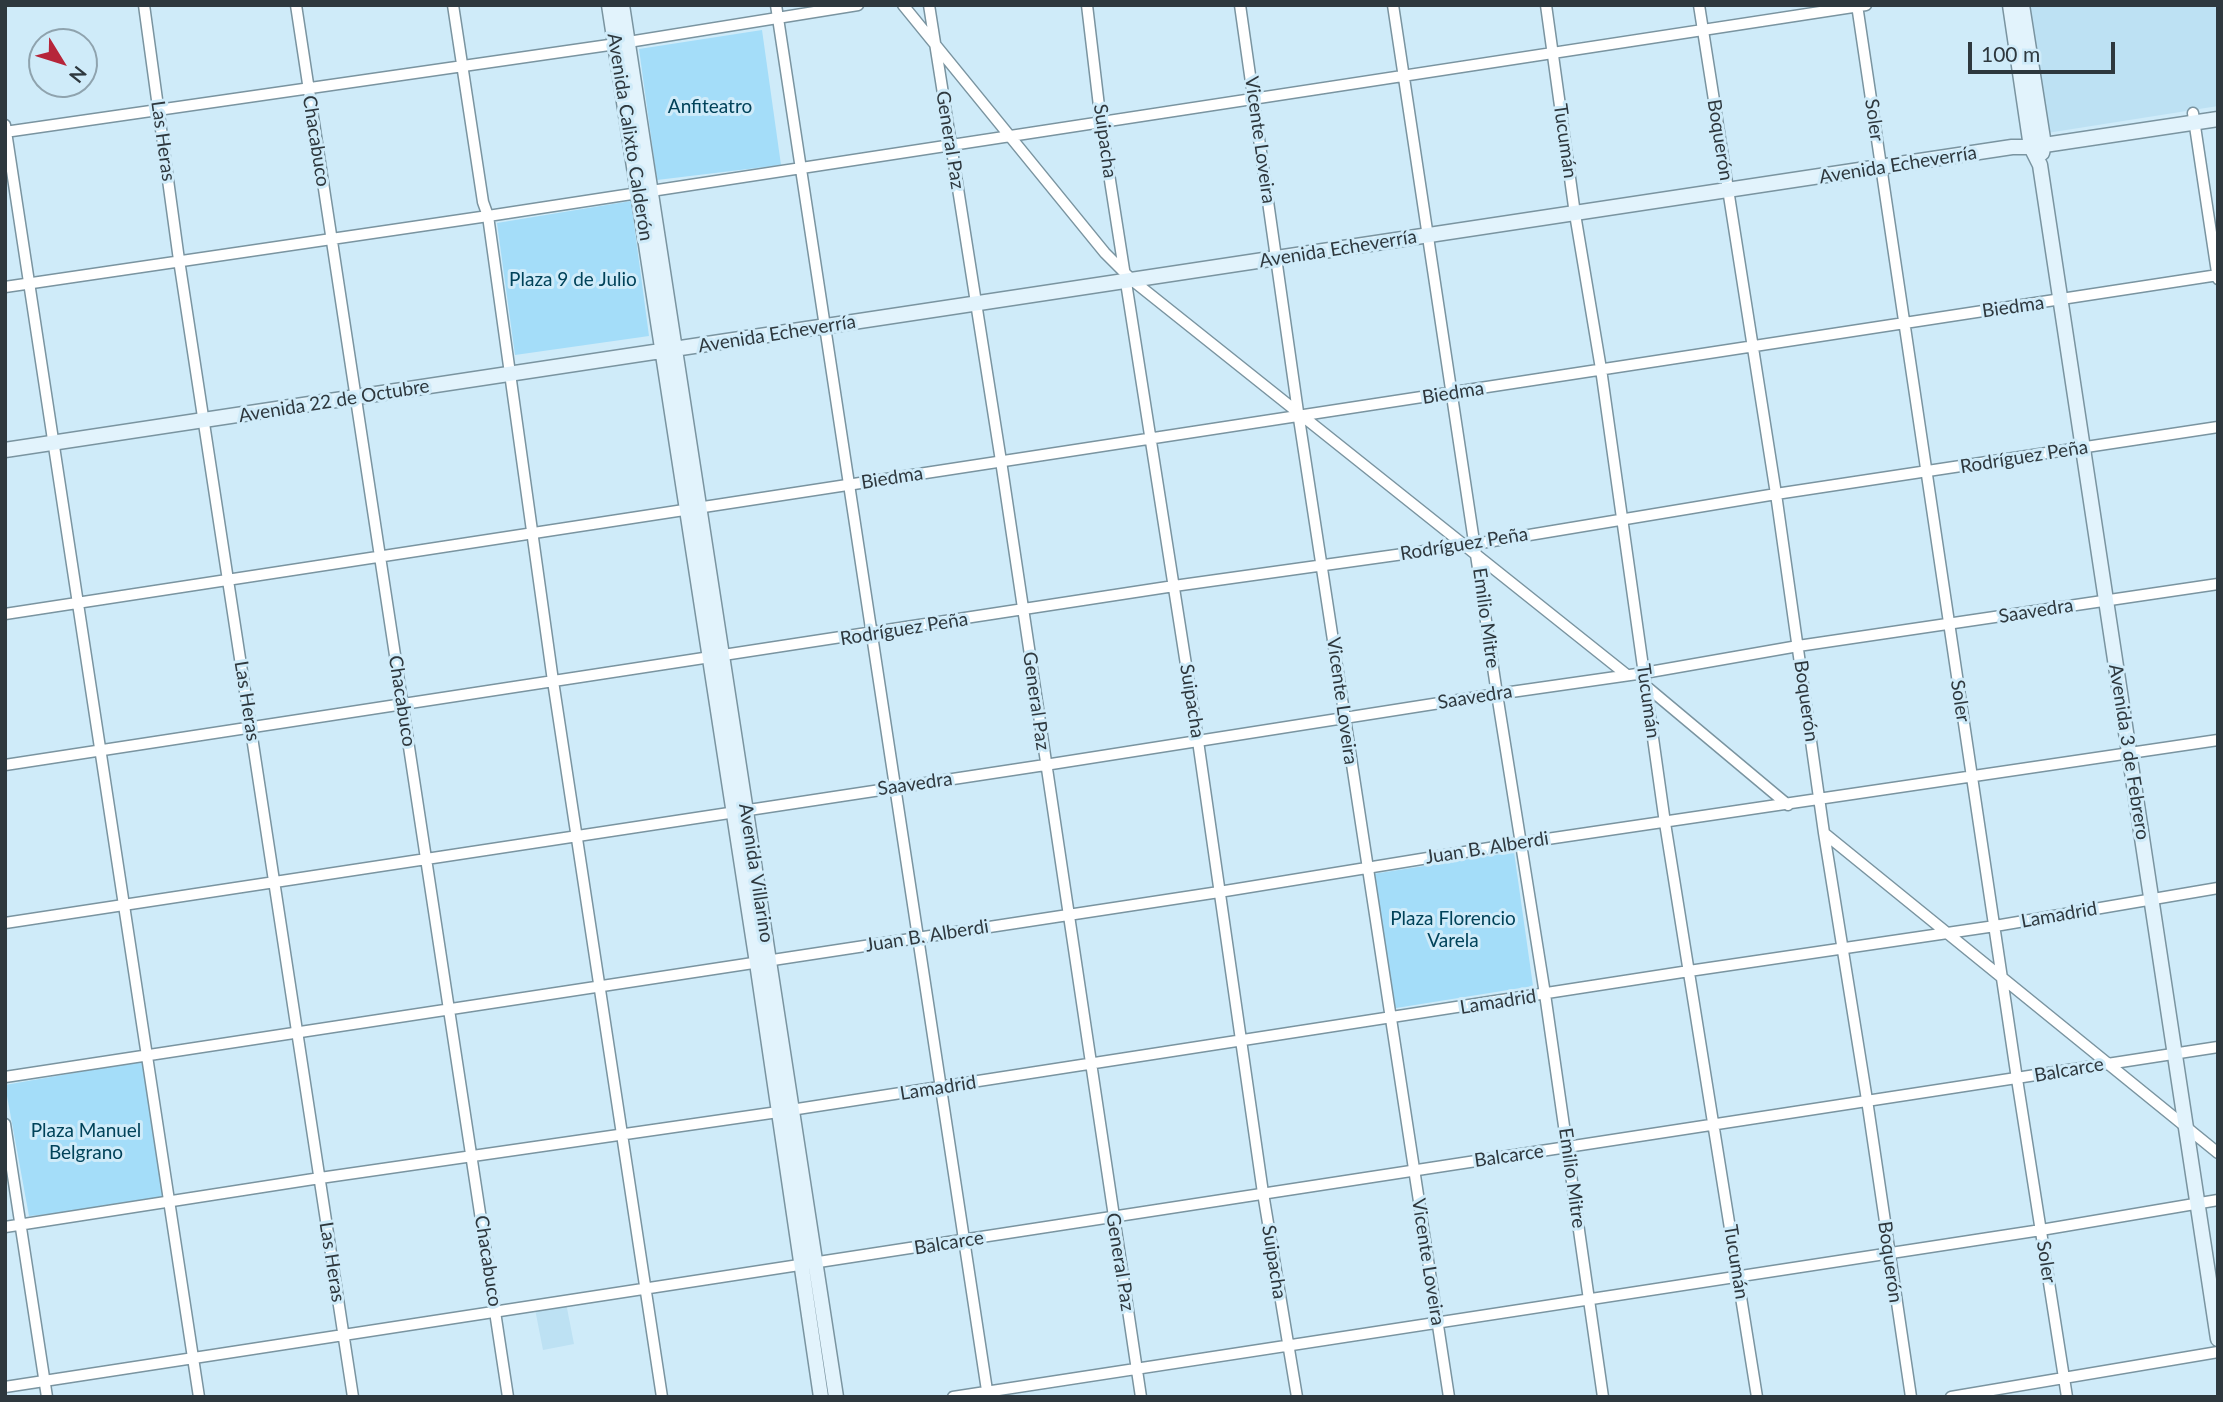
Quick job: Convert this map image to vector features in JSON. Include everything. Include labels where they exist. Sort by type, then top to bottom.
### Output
[{"type":"main road","name":"Avenida Calixto Calderón","points":[[609,5],[622,43]]},
{"type":"main road","name":"Avenida Calixto Calderón","points":[[622,5],[622,43],[668,351]]},
{"type":"main road","name":"Avenida 3 de Febrero","points":[[2010,5],[2037,142]]},
{"type":"main road","name":"Avenida 3 de Febrero","points":[[2022,5],[2040,165],[2218,1339]]},
{"type":"main road","name":"Avenida Echeverría","points":[[668,351],[977,304],[1127,278],[1277,259],[1881,168],[2193,118],[2218,110]]},
{"type":"main road","name":"Avenida Echeverría","points":[[2193,118],[2218,119]]},
{"type":"main road","name":"Avenida 22 de Octubre","points":[[5,450],[668,351]]},
{"type":"main road","name":"Avenida Villarino","points":[[668,351],[808,1264],[821,1397]]},
{"type":"main road","name":"Avenida Villarino","points":[[808,1264],[836,1397]]},
{"type":"street","name":"Las Heras","points":[[144,5],[179,260],[353,1397]]},
{"type":"street","name":"Chacabuco","points":[[296,5],[508,1397]]},
{"type":"street","points":[[453,5],[483,202],[488,216],[531,534],[662,1397]]},
{"type":"street","points":[[199,1397],[6,129],[308,89],[622,43],[777,11],[858,5]]},
{"type":"street","points":[[903,5],[1127,278],[1472,548],[1627,675]]},
{"type":"street","name":"General Paz","points":[[929,5],[1001,461],[1141,1397]]},
{"type":"street","name":"Suipacha","points":[[1087,5],[1101,123],[1198,741],[1263,1193],[1297,1397]]},
{"type":"street","name":"Vicente Loveira","points":[[1240,5],[1367,867],[1449,1397]]},
{"type":"street","name":"Emilio Mitre","points":[[1393,5],[1472,548],[1545,994],[1603,1397]]},
{"type":"street","name":"Tucumán","points":[[1546,5],[1623,518],[1665,823],[1757,1397]]},
{"type":"street","name":"Boquerón","points":[[1699,5],[1776,494],[1824,833],[1911,1397]]},
{"type":"street","points":[[5,287],[801,169],[1860,6]]},
{"type":"street","name":"Soler","points":[[1860,6],[1926,472],[2067,1397]]},
{"type":"street","points":[[777,11],[987,1394]]},
{"type":"street","points":[[2193,118],[2218,277]]},
{"type":"street","name":"Biedma","points":[[5,614],[2218,277]]},
{"type":"street","name":"Rodríguez Peña","points":[[5,765],[1174,586],[1322,565],[1472,548],[1623,518],[2218,427]]},
{"type":"street","name":"Saavedra","points":[[5,923],[1644,673],[1798,646],[2218,584]]},
{"type":"street","points":[[1647,687],[1788,805]]},
{"type":"street","name":"Juan B. Alberdi","points":[[5,1077],[1219,892],[1520,843],[2218,740]]},
{"type":"street","points":[[1824,833],[2218,1153]]},
{"type":"street","name":"Lamadrid","points":[[5,1227],[320,1178],[940,1088],[1995,926],[2218,888]]},
{"type":"street","name":"Balcarce","points":[[5,1387],[2218,1047]]},
{"type":"street","points":[[5,1124],[47,1397]]},
{"type":"street","points":[[953,1397],[987,1394],[1437,1322],[1889,1254],[2218,1200]]},
{"type":"street","points":[[1951,1397],[2218,1352]]},
{"type":"shaded area","points":[[2028,5],[2218,5],[2218,106],[2047,133]]},
{"type":"shaded area","points":[[566,1303],[574,1344],[543,1350],[535,1309]]},
{"type":"green space","name":"Anfiteatro","points":[[762,30],[781,165],[657,180],[639,49]]},
{"type":"green space","name":"Plaza 9 de Julio","points":[[631,201],[649,336],[515,355],[497,223]]},
{"type":"green space","name":"Plaza Florencio Varela","points":[[1514,852],[1533,986],[1390,1009],[1373,874]]},
{"type":"green space","name":"Plaza Manuel Belgrano","points":[[143,1061],[166,1204],[29,1216],[5,1085]]}]
